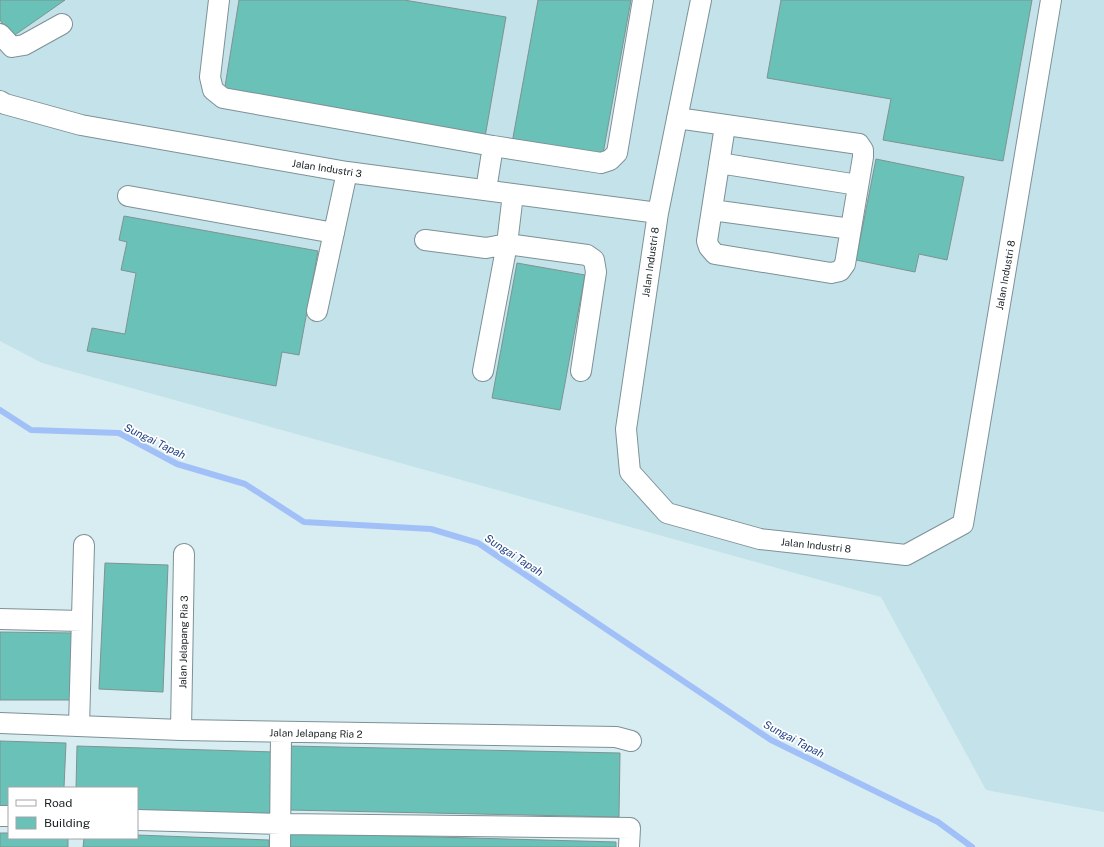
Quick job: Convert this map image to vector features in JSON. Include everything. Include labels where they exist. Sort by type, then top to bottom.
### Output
[{"type":"street","points":[[219,0],[210,77],[213,90],[223,98],[493,146],[601,163],[610,160],[617,153],[642,0]]},
{"type":"street","name":"Jalan Industri 8","points":[[701,0],[658,213],[626,429],[630,472],[667,513],[760,539],[906,555],[963,524],[1052,0]]},
{"type":"street","points":[[0,34],[12,46],[24,45],[62,24]]},
{"type":"street","name":"Jalan Industri 3","points":[[0,101],[5,104],[81,125],[347,172],[658,213]]},
{"type":"street","points":[[677,118],[859,144],[863,150],[858,185],[845,264],[840,270],[831,273],[715,254],[709,247],[707,241],[725,126]]},
{"type":"street","points":[[486,190],[493,146]]},
{"type":"street","points":[[719,163],[858,185]]},
{"type":"street","points":[[318,311],[347,172]]},
{"type":"street","points":[[483,371],[507,244],[513,194]]},
{"type":"street","points":[[128,196],[334,233]]},
{"type":"street","points":[[712,210],[851,229]]},
{"type":"street","points":[[425,240],[486,248],[507,244],[587,255],[594,260],[596,272],[581,370]]},
{"type":"street","points":[[79,726],[84,545]]},
{"type":"street","name":"Jalan Jelapang Ria 3","points":[[181,730],[184,554]]},
{"type":"street","points":[[0,619],[82,621]]},
{"type":"street","name":"Jalan Jelapang Ria 2","points":[[0,723],[181,730],[616,737],[631,741]]},
{"type":"street","points":[[280,847],[282,732]]},
{"type":"street","points":[[138,820],[281,824],[630,838]]},
{"type":"shaded area","points":[[0,0],[1104,0],[1104,812],[986,790],[881,597],[42,363],[0,341]]},
{"type":"building","points":[[0,0],[65,0],[12,37],[0,20]]},
{"type":"building","points":[[239,0],[404,0],[506,17],[485,137],[224,93]]},
{"type":"building","points":[[538,0],[631,0],[602,159],[512,143]]},
{"type":"building","points":[[781,0],[1032,0],[1003,161],[883,140],[891,99],[767,78]]},
{"type":"building","points":[[876,159],[964,177],[947,260],[919,254],[915,272],[856,260]]},
{"type":"building","points":[[124,216],[318,251],[299,355],[282,352],[276,386],[87,351],[92,328],[125,334],[136,273],[121,270],[127,242],[119,240]]},
{"type":"building","points":[[517,263],[585,275],[560,410],[492,398]]},
{"type":"building","points":[[105,563],[168,565],[163,692],[99,689]]},
{"type":"building","points":[[0,632],[75,633],[75,700],[0,700]]},
{"type":"building","points":[[0,741],[66,743],[64,787],[8,787],[8,809],[0,809]]},
{"type":"building","points":[[77,746],[275,752],[273,818],[138,814],[138,787],[76,787]]},
{"type":"building","points":[[290,746],[620,753],[619,817],[288,810]]},
{"type":"building","points":[[0,833],[8,833],[8,839],[68,839],[68,847],[0,847]]},
{"type":"building","points":[[289,833],[616,842],[616,847],[289,847]]},
{"type":"building","points":[[138,835],[269,840],[269,847],[83,847],[84,839],[138,839]]},
{"type":"waterway","name":"Sungai Tapah","points":[[0,410],[31,430],[119,433],[177,464],[245,484],[304,522],[431,529],[478,543],[771,740],[938,822],[972,847]]}]
